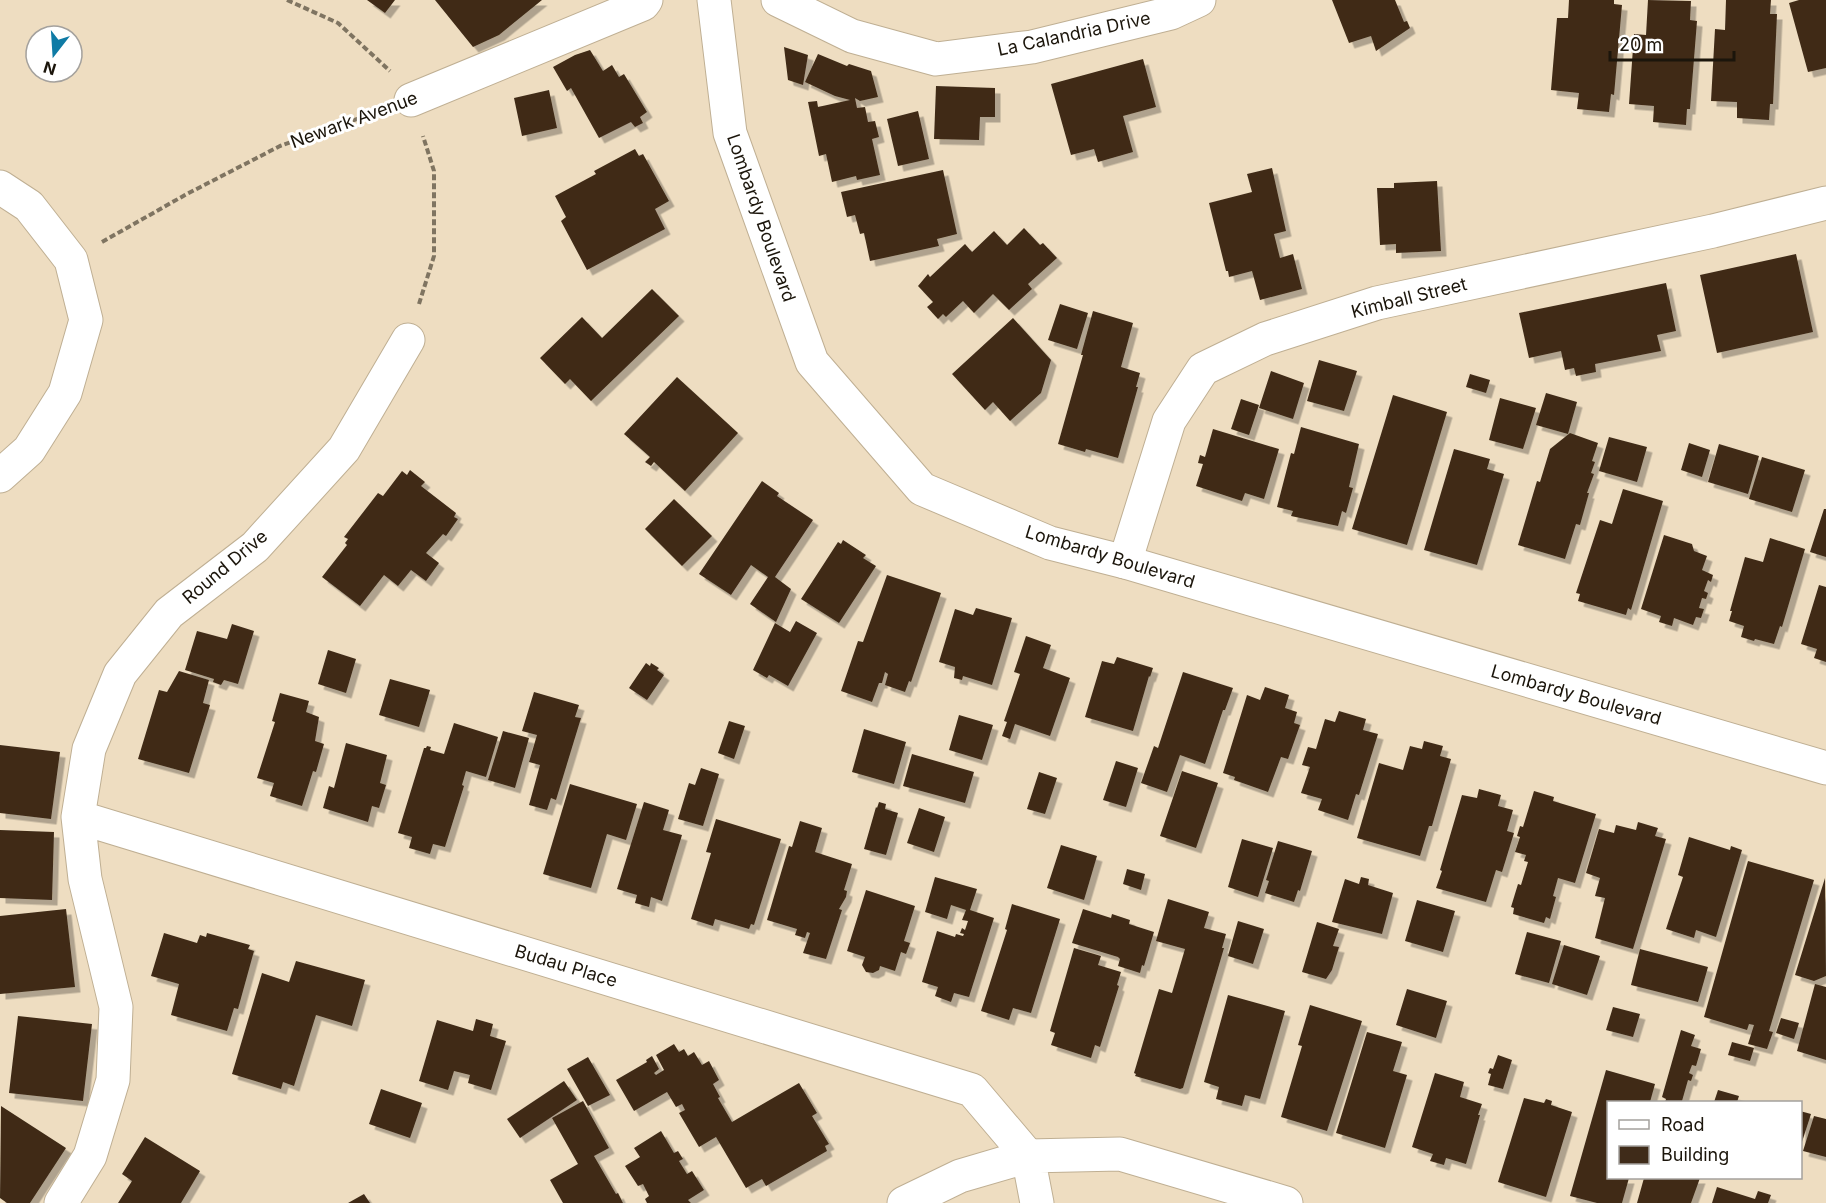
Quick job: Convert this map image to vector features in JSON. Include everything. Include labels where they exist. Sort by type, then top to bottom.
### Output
[{"type":"street","name":"Newark Avenue","points":[[411,100],[643,4],[646,0]]},
{"type":"street","name":"Lombardy Boulevard","points":[[714,0],[730,133],[812,362],[922,489],[1050,543],[1125,562],[1826,768]]},
{"type":"street","name":"La Calandria Drive","points":[[778,0],[852,36],[936,59],[1032,47],[1171,13],[1199,0]]},
{"type":"street","points":[[0,187],[29,206],[71,260],[86,320],[65,393],[29,450],[0,476]]},
{"type":"street","name":"Kimball Street","points":[[1125,562],[1169,421],[1203,369],[1265,339],[1377,303],[1713,231],[1826,203]]},
{"type":"street","name":"Round Drive","points":[[61,1203],[90,1156],[113,1080],[116,1006],[85,879],[78,816],[89,749],[120,674],[169,613],[255,547],[344,449],[408,339]]},
{"type":"street","name":"Budau Place","points":[[78,816],[972,1090],[1028,1156]]},
{"type":"street","points":[[904,1203],[960,1176],[1028,1156],[1120,1154],[1286,1203]]},
{"type":"street","points":[[1028,1156],[1037,1203]]},
{"type":"path","points":[[288,0],[338,23],[389,70],[411,100],[434,171],[434,256],[408,339]]},
{"type":"path","name":"Newark Avenue","points":[[71,260],[185,195],[280,146],[411,100]]},
{"type":"building","points":[[367,0],[395,0],[385,13]]},
{"type":"building","points":[[435,0],[542,0],[499,35],[473,47]]},
{"type":"building","points":[[1332,0],[1395,0],[1404,22],[1407,21],[1410,28],[1376,51],[1371,36],[1349,43]]},
{"type":"building","points":[[1569,0],[1614,0],[1614,4],[1622,5],[1614,95],[1611,94],[1609,112],[1577,109],[1579,93],[1551,90],[1557,18],[1568,18]]},
{"type":"building","points":[[1648,0],[1691,1],[1690,20],[1697,21],[1690,109],[1687,109],[1686,125],[1653,122],[1654,106],[1629,104],[1634,34],[1646,35]]},
{"type":"building","points":[[1726,0],[1771,0],[1770,14],[1777,14],[1773,104],[1770,104],[1769,120],[1737,118],[1737,102],[1711,101],[1715,29],[1725,30]]},
{"type":"building","points":[[1799,0],[1826,0],[1826,68],[1808,72],[1789,3]]},
{"type":"building","points":[[784,47],[808,55],[803,85],[788,80]]},
{"type":"building","points":[[590,50],[603,71],[612,65],[619,77],[624,74],[647,112],[640,117],[643,123],[635,127],[631,122],[599,138],[571,88],[567,91],[553,67]]},
{"type":"building","points":[[818,54],[847,66],[849,64],[871,71],[878,97],[860,101],[855,98],[857,108],[865,107],[868,122],[875,121],[879,137],[872,139],[880,175],[857,180],[856,176],[832,182],[826,154],[819,156],[808,102],[817,101],[818,107],[850,100],[835,96],[805,82]]},
{"type":"building","points":[[1143,59],[1156,107],[1123,116],[1133,152],[1098,162],[1094,149],[1071,155],[1051,84]]},
{"type":"building","points":[[936,86],[995,88],[995,117],[980,117],[979,140],[934,139]]},
{"type":"building","points":[[549,90],[557,128],[522,136],[514,98]]},
{"type":"building","points":[[918,111],[929,159],[898,166],[887,119]]},
{"type":"building","points":[[635,149],[639,156],[643,154],[669,201],[655,209],[665,229],[587,270],[561,221],[566,217],[555,196]]},
{"type":"building","points":[[1272,168],[1286,231],[1274,234],[1280,258],[1293,254],[1302,289],[1260,300],[1252,271],[1229,277],[1209,203],[1252,192],[1247,174]]},
{"type":"building","points":[[943,170],[957,234],[937,239],[939,246],[870,261],[864,233],[860,234],[855,215],[847,217],[841,192]]},
{"type":"building","points":[[1437,181],[1441,251],[1396,253],[1396,244],[1380,245],[1377,188],[1394,188],[1394,183]]},
{"type":"building","points":[[1024,228],[1040,245],[1043,243],[1057,258],[1028,284],[1032,289],[1009,310],[993,294],[974,313],[963,301],[946,317],[943,314],[938,319],[927,307],[933,302],[918,286],[928,274],[930,277],[965,244],[972,252],[994,231],[1007,245]]},
{"type":"building","points":[[1796,254],[1813,332],[1717,353],[1700,275]]},
{"type":"building","points":[[1666,283],[1676,331],[1657,335],[1661,351],[1595,364],[1596,372],[1576,376],[1574,368],[1565,370],[1561,351],[1529,358],[1519,313]]},
{"type":"building","points":[[652,289],[679,316],[591,401],[570,379],[565,384],[540,358],[582,317],[602,338]]},
{"type":"building","points":[[1060,304],[1088,313],[1077,349],[1048,340]]},
{"type":"building","points":[[1093,311],[1133,323],[1121,367],[1140,373],[1118,458],[1058,444]]},
{"type":"building","points":[[1013,318],[1051,360],[1041,393],[1010,421],[993,402],[985,410],[952,374]]},
{"type":"building","points":[[1319,360],[1357,371],[1344,411],[1307,401]]},
{"type":"building","points":[[1271,371],[1304,383],[1293,419],[1259,408]]},
{"type":"building","points":[[1470,374],[1490,380],[1486,393],[1466,387]]},
{"type":"building","points":[[677,377],[738,433],[685,491],[654,462],[651,466],[645,462],[650,457],[624,434]]},
{"type":"building","points":[[1546,393],[1577,402],[1568,434],[1536,425]]},
{"type":"building","points":[[1393,395],[1447,412],[1407,545],[1352,529]]},
{"type":"building","points":[[1500,398],[1536,408],[1523,449],[1489,440]]},
{"type":"building","points":[[1241,399],[1259,405],[1249,435],[1231,429]]},
{"type":"building","points":[[1301,427],[1359,444],[1349,487],[1353,488],[1346,513],[1342,511],[1338,526],[1291,516],[1293,511],[1277,507],[1291,453],[1294,454]]},
{"type":"building","points":[[1213,429],[1279,449],[1264,499],[1245,493],[1242,501],[1196,486],[1203,464],[1198,463],[1200,455],[1205,457]]},
{"type":"building","points":[[1570,433],[1598,443],[1592,461],[1595,462],[1591,473],[1594,474],[1580,525],[1576,524],[1565,559],[1518,545],[1537,481],[1540,482],[1550,449]]},
{"type":"building","points":[[1609,437],[1647,447],[1637,482],[1599,471]]},
{"type":"building","points":[[1689,443],[1710,450],[1702,477],[1681,470]]},
{"type":"building","points":[[1719,444],[1759,456],[1748,494],[1708,482]]},
{"type":"building","points":[[1454,449],[1490,459],[1487,469],[1504,474],[1477,565],[1424,550]]},
{"type":"building","points":[[1762,457],[1805,470],[1792,512],[1749,499]]},
{"type":"building","points":[[410,470],[425,482],[421,486],[456,513],[454,517],[458,519],[446,536],[443,534],[426,553],[439,563],[426,581],[411,570],[398,586],[384,575],[360,606],[322,577],[347,545],[345,543],[348,539],[344,537],[378,493],[383,496],[402,471],[407,475]]},
{"type":"building","points":[[762,481],[779,493],[777,496],[813,520],[775,577],[791,589],[776,622],[750,604],[768,577],[751,565],[731,595],[699,574]]},
{"type":"building","points":[[1623,489],[1663,501],[1631,610],[1628,608],[1626,615],[1578,601],[1580,594],[1576,593],[1600,520],[1612,524]]},
{"type":"building","points":[[674,499],[712,536],[682,566],[645,529]]},
{"type":"building","points":[[1824,509],[1826,509],[1826,557],[1810,552]]},
{"type":"building","points":[[1664,535],[1692,544],[1694,551],[1707,556],[1702,570],[1713,575],[1711,582],[1708,580],[1704,591],[1708,593],[1706,599],[1702,598],[1699,608],[1704,609],[1701,618],[1696,617],[1693,625],[1674,618],[1672,626],[1659,622],[1661,616],[1641,609]]},
{"type":"building","points":[[1770,538],[1805,549],[1782,627],[1780,626],[1774,644],[1741,637],[1744,626],[1729,621],[1745,557],[1763,562]]},
{"type":"building","points":[[843,540],[866,555],[863,558],[876,566],[839,623],[801,599],[838,542],[841,544]]},
{"type":"building","points":[[887,575],[941,593],[911,682],[909,681],[905,692],[885,685],[888,674],[885,672],[872,702],[841,691],[858,641],[863,642]]},
{"type":"building","points":[[1819,585],[1826,587],[1826,662],[1814,658],[1817,649],[1801,644]]},
{"type":"building","points":[[976,608],[1012,618],[992,685],[963,676],[962,680],[954,678],[955,667],[939,662],[955,609],[973,615]]},
{"type":"building","points":[[796,621],[817,633],[788,686],[769,675],[767,678],[753,670],[775,623],[790,632]]},
{"type":"building","points":[[232,624],[254,631],[238,684],[224,680],[221,685],[213,682],[214,679],[185,670],[197,631],[227,639]]},
{"type":"building","points":[[1026,636],[1051,645],[1043,668],[1070,678],[1050,736],[1015,724],[1010,739],[1002,736],[1007,722],[1004,721],[1020,674],[1014,672]]},
{"type":"building","points":[[328,650],[356,659],[346,693],[318,684]]},
{"type":"building","points":[[1117,657],[1153,668],[1133,731],[1085,717],[1102,661],[1114,664]]},
{"type":"building","points":[[646,663],[659,668],[657,670],[664,675],[647,700],[629,688]]},
{"type":"building","points":[[179,671],[209,680],[203,703],[210,705],[189,773],[138,759],[159,690],[167,692]]},
{"type":"building","points":[[1183,672],[1233,688],[1205,764],[1180,755],[1167,792],[1141,783],[1154,746],[1158,748]]},
{"type":"building","points":[[390,679],[430,690],[419,727],[379,715]]},
{"type":"building","points":[[1265,687],[1289,695],[1285,708],[1297,712],[1294,723],[1300,725],[1288,759],[1281,757],[1268,792],[1234,780],[1235,777],[1223,773],[1247,695],[1260,700]]},
{"type":"building","points":[[534,692],[579,705],[575,717],[581,718],[556,800],[551,798],[547,810],[529,805],[540,765],[529,762],[537,735],[522,731]]},
{"type":"building","points":[[280,693],[309,701],[306,712],[319,717],[315,741],[324,744],[316,772],[313,771],[302,806],[270,796],[274,783],[257,778],[275,722],[272,721]]},
{"type":"building","points":[[1339,711],[1366,719],[1363,730],[1378,734],[1359,795],[1356,794],[1348,820],[1318,810],[1322,799],[1301,793],[1310,767],[1302,765],[1308,747],[1316,749],[1325,719],[1335,722]]},
{"type":"building","points":[[959,715],[993,725],[982,760],[949,750]]},
{"type":"building","points":[[729,721],[745,726],[734,759],[718,753]]},
{"type":"building","points":[[454,723],[498,737],[486,777],[466,771],[462,785],[464,786],[445,847],[433,844],[430,854],[409,848],[412,837],[398,833],[424,748],[431,747],[430,750],[444,754]]},
{"type":"building","points":[[864,729],[906,742],[894,784],[852,772]]},
{"type":"building","points":[[503,731],[529,738],[515,788],[488,780]]},
{"type":"building","points":[[1424,741],[1443,746],[1440,756],[1451,759],[1432,826],[1429,826],[1420,856],[1357,838],[1379,763],[1403,770],[1410,746],[1422,749]]},
{"type":"building","points":[[346,743],[387,755],[380,783],[386,785],[379,808],[372,806],[368,822],[323,808],[329,786],[334,788]]},
{"type":"building","points":[[0,745],[60,752],[51,819],[0,813]]},
{"type":"building","points":[[912,754],[974,772],[965,803],[903,786]]},
{"type":"building","points":[[1116,761],[1138,768],[1126,807],[1103,800]]},
{"type":"building","points":[[701,768],[719,774],[703,826],[678,819],[689,783],[695,785]]},
{"type":"building","points":[[1182,771],[1218,783],[1196,848],[1160,836]]},
{"type":"building","points":[[1039,772],[1057,778],[1045,814],[1027,809]]},
{"type":"building","points":[[570,784],[637,804],[626,840],[607,834],[591,888],[543,874]]},
{"type":"building","points":[[1479,789],[1501,795],[1498,806],[1513,810],[1507,831],[1514,833],[1502,872],[1496,870],[1486,902],[1436,888],[1462,795],[1477,798]]},
{"type":"building","points":[[1534,791],[1554,797],[1553,801],[1596,814],[1575,883],[1558,878],[1550,919],[1546,917],[1544,923],[1513,914],[1514,908],[1511,907],[1528,862],[1524,861],[1526,855],[1515,852],[1520,837],[1517,836],[1520,826],[1523,827]]},
{"type":"building","points":[[644,802],[669,810],[663,830],[682,835],[662,901],[651,897],[649,907],[635,903],[637,895],[617,889]]},
{"type":"building","points":[[879,802],[886,804],[885,809],[898,813],[886,855],[864,849]]},
{"type":"building","points":[[919,808],[945,817],[934,852],[907,843]]},
{"type":"building","points":[[716,819],[781,839],[754,925],[751,924],[749,929],[715,919],[713,926],[691,919],[711,853],[706,852]]},
{"type":"building","points":[[800,821],[822,828],[815,852],[852,864],[844,890],[847,891],[846,897],[839,909],[842,910],[826,959],[803,953],[810,933],[807,932],[805,938],[795,935],[797,929],[767,920],[789,846],[792,847]]},
{"type":"building","points":[[1638,822],[1658,828],[1655,836],[1666,839],[1633,949],[1595,938],[1605,898],[1595,896],[1600,878],[1586,873],[1599,829],[1614,833],[1616,825],[1636,830]]},
{"type":"building","points":[[0,830],[54,832],[52,900],[0,898]]},
{"type":"building","points":[[1689,837],[1730,850],[1731,846],[1742,850],[1716,937],[1696,930],[1694,938],[1666,929],[1683,877],[1678,875]]},
{"type":"building","points":[[1242,839],[1273,848],[1258,897],[1228,887]]},
{"type":"building","points":[[1278,841],[1312,851],[1300,891],[1298,890],[1294,902],[1265,893],[1269,881],[1266,880]]},
{"type":"building","points":[[1061,845],[1097,856],[1084,900],[1047,888]]},
{"type":"building","points":[[1748,861],[1814,880],[1769,1031],[1773,1032],[1767,1049],[1748,1044],[1754,1025],[1749,1024],[1747,1030],[1704,1017]]},
{"type":"building","points":[[1127,869],[1145,874],[1141,890],[1123,884]]},
{"type":"building","points":[[935,877],[977,889],[970,910],[994,918],[969,997],[954,993],[951,1002],[935,996],[938,987],[922,982],[937,931],[955,937],[956,934],[963,936],[964,934],[960,933],[962,928],[965,930],[968,921],[962,920],[966,910],[951,905],[947,919],[925,912]]},
{"type":"building","points":[[1361,877],[1369,879],[1368,885],[1393,893],[1382,934],[1332,922],[1345,879],[1359,884]]},
{"type":"building","points":[[1825,878],[1826,976],[1814,981],[1795,975]]},
{"type":"building","points":[[866,890],[915,906],[904,941],[910,943],[906,954],[901,952],[895,971],[880,966],[879,970],[873,973],[866,972],[862,965],[865,957],[847,951]]},
{"type":"building","points":[[1168,899],[1209,912],[1204,928],[1226,934],[1222,948],[1224,948],[1183,1088],[1180,1089],[1135,1076],[1134,1073],[1159,989],[1172,993],[1185,949],[1156,941]]},
{"type":"building","points":[[1417,900],[1455,911],[1443,952],[1405,941]]},
{"type":"building","points":[[1012,904],[1060,919],[1031,1013],[1013,1008],[1009,1020],[981,1011],[1007,930],[1005,929]]},
{"type":"building","points":[[66,909],[75,987],[0,994],[0,916]]},
{"type":"building","points":[[1083,909],[1111,918],[1112,914],[1130,920],[1129,924],[1154,932],[1140,973],[1118,966],[1120,959],[1118,957],[1072,943]]},
{"type":"building","points":[[1238,921],[1264,929],[1253,964],[1228,956]]},
{"type":"building","points":[[1317,922],[1339,929],[1333,946],[1339,947],[1332,970],[1326,979],[1302,972]]},
{"type":"building","points":[[1527,932],[1561,941],[1549,983],[1515,974]]},
{"type":"building","points":[[164,933],[197,943],[200,935],[206,937],[207,933],[250,945],[248,949],[254,951],[238,1009],[234,1008],[227,1031],[171,1015],[179,984],[151,976]]},
{"type":"building","points":[[1564,945],[1600,956],[1587,995],[1552,984]]},
{"type":"building","points":[[1074,948],[1101,956],[1098,965],[1121,972],[1117,985],[1119,986],[1100,1047],[1095,1045],[1091,1058],[1051,1045],[1055,1033],[1050,1031]]},
{"type":"building","points":[[1640,949],[1708,967],[1698,1002],[1631,985]]},
{"type":"building","points":[[296,961],[365,980],[352,1026],[316,1015],[294,1086],[283,1082],[281,1089],[232,1074],[262,973],[289,982]]},
{"type":"building","points":[[1815,984],[1826,987],[1826,1060],[1797,1051]]},
{"type":"building","points":[[1407,989],[1447,1001],[1436,1038],[1396,1025]]},
{"type":"building","points":[[1228,995],[1285,1011],[1260,1099],[1245,1095],[1242,1106],[1216,1099],[1219,1087],[1204,1082]]},
{"type":"building","points":[[1310,1005],[1362,1021],[1327,1131],[1281,1117],[1302,1046],[1298,1045]]},
{"type":"building","points":[[1613,1007],[1640,1014],[1633,1037],[1606,1030]]},
{"type":"building","points":[[18,1016],[92,1024],[83,1101],[9,1093]]},
{"type":"building","points":[[1781,1018],[1799,1023],[1794,1039],[1776,1033]]},
{"type":"building","points":[[476,1019],[493,1024],[490,1036],[506,1041],[491,1090],[468,1083],[470,1075],[454,1071],[448,1090],[419,1081],[437,1020],[473,1031]]},
{"type":"building","points":[[1681,1030],[1695,1035],[1691,1046],[1701,1049],[1696,1066],[1692,1065],[1689,1073],[1693,1075],[1691,1081],[1688,1080],[1682,1101],[1665,1101],[1662,1097]]},
{"type":"building","points":[[1367,1032],[1402,1042],[1393,1071],[1407,1075],[1385,1148],[1336,1133]]},
{"type":"building","points":[[1732,1042],[1754,1048],[1750,1061],[1728,1055]]},
{"type":"building","points":[[674,1044],[679,1052],[684,1049],[688,1056],[694,1052],[702,1065],[709,1061],[719,1080],[713,1084],[720,1097],[718,1098],[732,1122],[799,1083],[817,1113],[812,1116],[829,1144],[825,1146],[827,1151],[766,1186],[762,1179],[746,1188],[716,1137],[699,1147],[679,1113],[685,1110],[682,1104],[676,1107],[667,1092],[634,1111],[616,1080],[647,1062],[646,1060],[652,1056],[659,1069],[654,1073],[656,1075],[664,1070],[656,1055]]},
{"type":"building","points":[[1498,1055],[1512,1060],[1503,1089],[1488,1085],[1491,1074],[1488,1073],[1490,1068],[1493,1069]]},
{"type":"building","points":[[588,1057],[610,1095],[588,1106],[567,1069]]},
{"type":"building","points":[[1606,1070],[1655,1084],[1650,1101],[1607,1101],[1607,1179],[1629,1179],[1622,1203],[1597,1203],[1570,1196]]},
{"type":"building","points":[[1435,1073],[1464,1082],[1460,1097],[1482,1104],[1466,1164],[1446,1158],[1444,1165],[1430,1161],[1433,1154],[1412,1147]]},
{"type":"building","points":[[564,1081],[577,1100],[520,1138],[507,1119]]},
{"type":"building","points":[[381,1089],[422,1103],[410,1138],[369,1124]]},
{"type":"building","points":[[1718,1090],[1739,1096],[1737,1101],[1714,1101]]},
{"type":"building","points":[[1524,1098],[1544,1103],[1546,1099],[1552,1101],[1551,1105],[1572,1112],[1546,1197],[1498,1182]]},
{"type":"building","points":[[583,1101],[609,1148],[594,1156],[623,1203],[563,1203],[550,1180],[578,1164],[552,1118]]},
{"type":"building","points":[[1,1106],[66,1148],[30,1203],[7,1203],[0,1198]]},
{"type":"building","points":[[1802,1112],[1811,1114],[1802,1142]]},
{"type":"building","points":[[1814,1116],[1826,1119],[1826,1157],[1803,1151]]},
{"type":"building","points":[[661,1131],[674,1153],[678,1151],[683,1159],[679,1161],[687,1174],[692,1171],[704,1190],[688,1200],[691,1203],[647,1203],[645,1199],[649,1196],[643,1184],[638,1186],[625,1166],[640,1157],[634,1148]]},
{"type":"building","points":[[145,1137],[200,1171],[181,1203],[118,1203],[132,1181],[122,1174]]},
{"type":"building","points":[[1644,1179],[1700,1179],[1691,1203],[1637,1203]]},
{"type":"building","points":[[1717,1187],[1755,1199],[1758,1191],[1771,1195],[1768,1203],[1712,1203]]},
{"type":"building","points":[[364,1194],[370,1203],[348,1203]]}]
